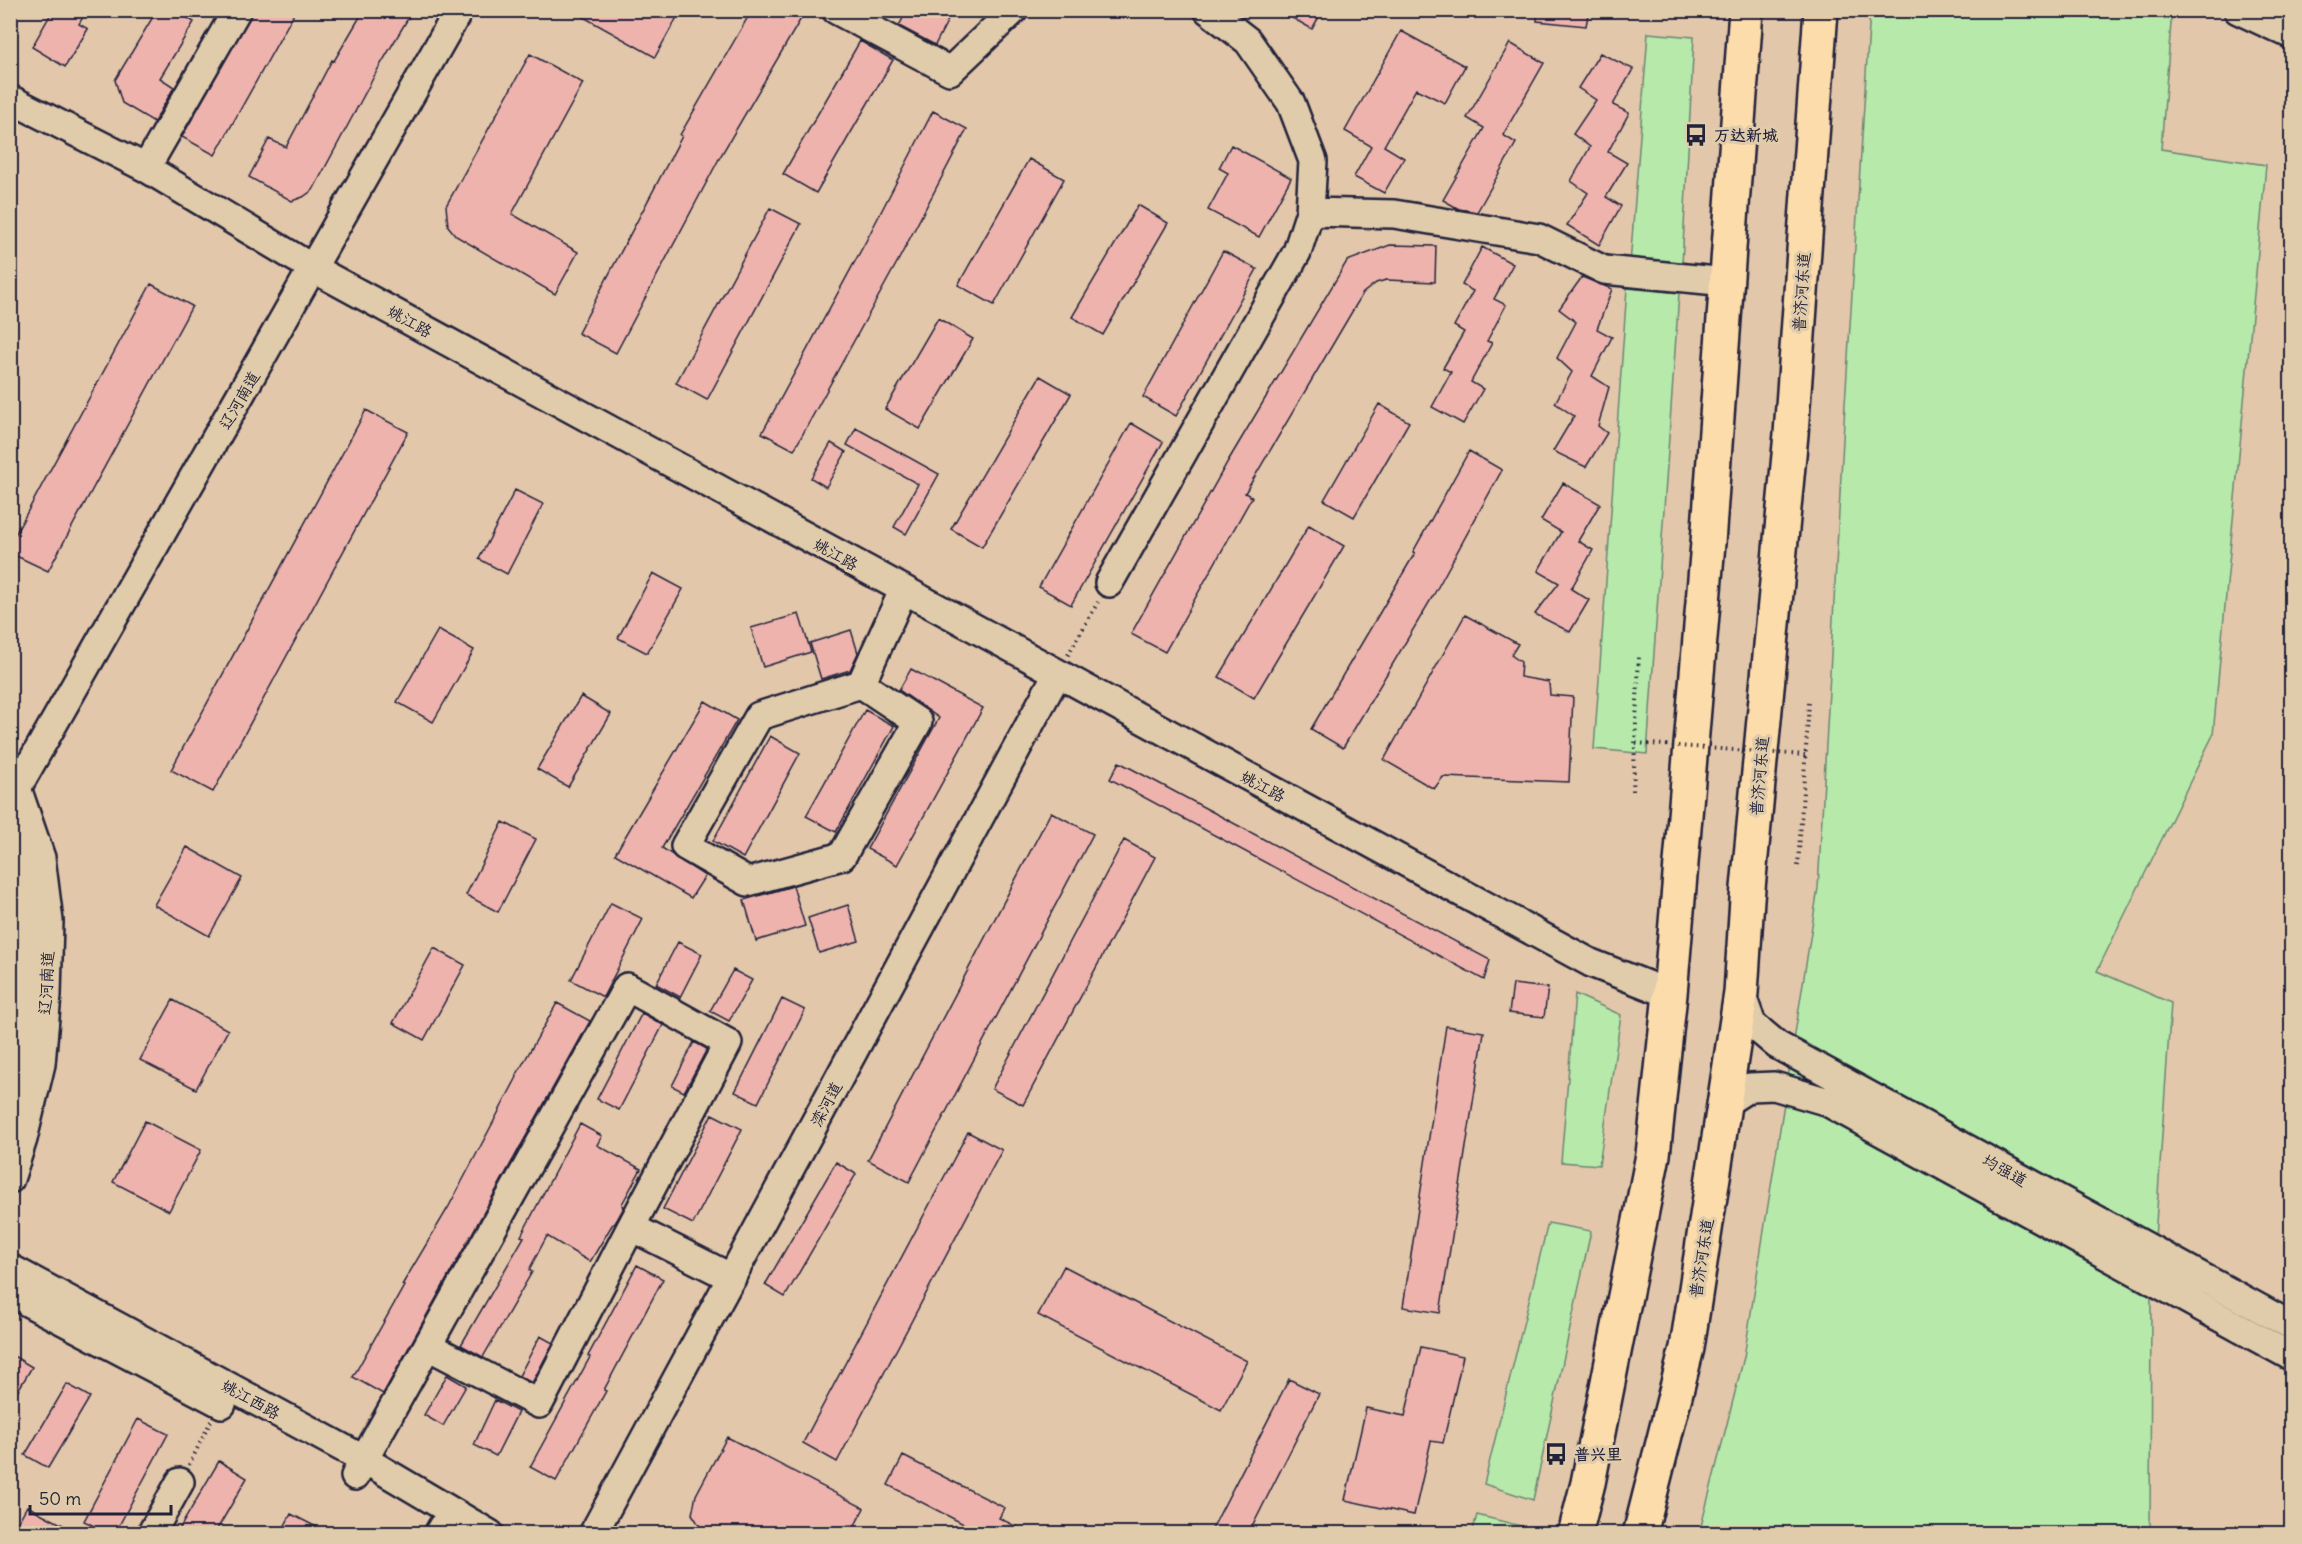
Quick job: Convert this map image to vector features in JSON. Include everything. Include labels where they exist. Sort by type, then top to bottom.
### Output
[{"type":"main road","points":[[1575,1533],[1588,1483],[1653,1155],[1670,994],[1708,543],[1746,10]]},
{"type":"main road","name":"普济河东道","points":[[1640,1533],[1687,1348],[1741,993],[1747,899],[1791,434],[1821,10]]},
{"type":"street","points":[[146,168],[237,10]]},
{"type":"street","name":"辽河南道","points":[[10,1179],[23,1139],[41,1064],[47,995],[49,921],[41,858],[13,786],[314,269],[459,10]]},
{"type":"street","points":[[836,10],[950,72],[1014,10]]},
{"type":"street","points":[[1109,583],[1298,252],[1310,212],[1313,161],[1291,103],[1248,41],[1208,10]]},
{"type":"street","points":[[2243,12],[2292,35]]},
{"type":"street","name":"姚江路","points":[[10,99],[146,168],[314,269],[1591,963],[1670,994]]},
{"type":"street","points":[[1310,212],[1405,216],[1539,238],[1604,270],[1727,282]]},
{"type":"street","points":[[861,684],[918,722],[842,856],[748,882],[685,846],[759,716],[861,684],[903,591]]},
{"type":"street","name":"滦河道","points":[[593,1533],[1057,674]]},
{"type":"street","name":"辽河南道","points":[[10,823],[18,847],[26,893],[28,945],[21,1073],[10,1114]]},
{"type":"street","points":[[360,1468],[627,987],[728,1043],[539,1404],[428,1346]]},
{"type":"street","name":"均强道","points":[[1741,993],[1752,1024],[1777,1046],[2292,1326]]},
{"type":"street","name":"均强道","points":[[1725,1103],[1750,1087],[1774,1086],[1825,1101],[2292,1357]]},
{"type":"street","points":[[631,1227],[732,1278]]},
{"type":"street","name":"姚江西路","points":[[10,1268],[360,1468],[445,1531]]},
{"type":"street","name":"姚江西路","points":[[10,1293],[220,1402],[490,1533]]},
{"type":"street","points":[[151,1533],[180,1482]]},
{"type":"path","points":[[1057,674],[1109,583]]},
{"type":"path","points":[[1633,791],[1639,654]]},
{"type":"path","points":[[1798,866],[1809,703]]},
{"type":"path","points":[[1636,743],[1806,755]]},
{"type":"path","points":[[180,1482],[220,1402]]},
{"type":"green space","points":[[1870,11],[2172,11],[2161,149],[2266,165],[2213,735],[2097,971],[2171,1003],[2151,1297],[2150,1533],[1699,1534],[1744,1357],[1818,888]]},
{"type":"green space","points":[[1648,33],[1694,37],[1682,265],[1630,264]]},
{"type":"green space","points":[[1627,288],[1679,293],[1647,754],[1594,749]]},
{"type":"green space","points":[[1575,994],[1621,1015],[1599,1165],[1561,1162]]},
{"type":"green space","points":[[1548,1223],[1591,1231],[1533,1500],[1484,1484]]},
{"type":"green space","points":[[1477,1515],[1529,1528],[1528,1533],[1472,1533]]},
{"type":"building","points":[[53,10],[87,10],[79,24],[88,29],[65,67],[32,47]]},
{"type":"building","points":[[157,10],[175,10],[194,22],[160,78],[174,87],[154,122],[122,103],[115,80]]},
{"type":"building","points":[[253,10],[296,10],[215,155],[182,137]]},
{"type":"building","points":[[364,10],[413,10],[378,69],[313,190],[292,201],[249,177],[269,139],[286,147],[332,60],[334,61]]},
{"type":"building","points":[[571,10],[681,10],[655,57]]},
{"type":"building","points":[[752,10],[806,10],[720,157],[616,353],[578,333],[682,136],[680,135]]},
{"type":"building","points":[[907,10],[953,10],[935,45],[899,26]]},
{"type":"building","points":[[1278,10],[1323,10],[1312,29]]},
{"type":"building","points":[[1537,10],[1589,10],[1586,26],[1537,21]]},
{"type":"building","points":[[1401,31],[1465,66],[1445,103],[1416,89],[1384,146],[1404,158],[1384,193],[1354,177],[1371,146],[1345,131]]},
{"type":"building","points":[[860,41],[893,60],[816,193],[783,174]]},
{"type":"building","points":[[1510,43],[1544,63],[1503,135],[1516,143],[1477,212],[1459,209],[1443,200],[1484,128],[1467,118]]},
{"type":"building","points":[[1600,53],[1633,69],[1613,105],[1629,113],[1608,152],[1627,163],[1606,197],[1621,206],[1599,245],[1567,225],[1588,193],[1571,181],[1590,147],[1573,134],[1596,100],[1578,88]]},
{"type":"building","points":[[530,54],[583,83],[512,214],[578,252],[555,294],[456,236],[448,226],[446,206]]},
{"type":"building","points":[[933,111],[967,129],[899,259],[794,450],[762,433]]},
{"type":"building","points":[[1231,145],[1291,178],[1259,237],[1208,210],[1228,173],[1219,168]]},
{"type":"building","points":[[1029,159],[1064,179],[994,305],[958,285]]},
{"type":"building","points":[[1138,205],[1168,223],[1103,335],[1072,317]]},
{"type":"building","points":[[770,208],[801,224],[707,400],[676,383]]},
{"type":"building","points":[[1390,245],[1436,246],[1435,282],[1386,280],[1376,283],[1363,293],[1245,493],[1252,497],[1165,652],[1131,634],[1228,461],[1347,261]]},
{"type":"building","points":[[1482,247],[1513,264],[1494,299],[1506,305],[1487,341],[1492,343],[1471,382],[1483,389],[1463,424],[1432,407],[1451,372],[1443,368],[1464,332],[1454,326],[1473,291],[1462,285]]},
{"type":"building","points":[[1223,251],[1257,269],[1176,416],[1143,397]]},
{"type":"building","points":[[1582,277],[1612,289],[1597,329],[1612,337],[1592,376],[1609,387],[1598,426],[1607,433],[1586,467],[1553,451],[1574,416],[1555,403],[1572,372],[1557,358],[1576,322],[1559,309]]},
{"type":"building","points":[[151,284],[192,306],[48,571],[10,553],[10,544]]},
{"type":"building","points":[[938,318],[973,339],[920,429],[885,409]]},
{"type":"building","points":[[1040,376],[1071,394],[982,547],[951,529]]},
{"type":"building","points":[[1379,404],[1409,422],[1354,517],[1324,500]]},
{"type":"building","points":[[366,410],[408,432],[213,792],[171,770]]},
{"type":"building","points":[[1131,423],[1163,442],[1071,605],[1039,587]]},
{"type":"building","points":[[856,428],[939,474],[906,534],[894,527],[918,484],[847,445]]},
{"type":"building","points":[[831,443],[846,452],[826,487],[811,478]]},
{"type":"building","points":[[1469,451],[1502,470],[1433,596],[1343,748],[1311,729],[1415,553],[1413,552]]},
{"type":"building","points":[[1563,483],[1600,504],[1578,541],[1593,550],[1571,589],[1589,600],[1570,632],[1535,614],[1559,583],[1538,571],[1561,532],[1541,520]]},
{"type":"building","points":[[515,490],[543,504],[507,574],[479,559]]},
{"type":"building","points":[[1309,525],[1344,546],[1254,698],[1219,677]]},
{"type":"building","points":[[653,573],[683,589],[647,653],[618,638]]},
{"type":"building","points":[[799,614],[811,652],[763,667],[751,628]]},
{"type":"building","points":[[1465,615],[1518,644],[1511,655],[1521,662],[1520,677],[1549,682],[1550,695],[1573,697],[1569,782],[1443,777],[1434,789],[1384,760]]},
{"type":"building","points":[[438,630],[474,650],[433,722],[397,702]]},
{"type":"building","points":[[851,630],[858,653],[850,670],[821,679],[810,643]]},
{"type":"building","points":[[911,669],[983,708],[897,865],[867,849],[939,718],[899,690]]},
{"type":"building","points":[[581,696],[611,714],[568,787],[537,769]]},
{"type":"building","points":[[705,701],[737,720],[662,848],[705,876],[691,898],[615,854]]},
{"type":"building","points":[[865,710],[894,726],[836,832],[806,816]]},
{"type":"building","points":[[770,736],[800,753],[743,858],[713,841]]},
{"type":"building","points":[[1119,762],[1490,960],[1484,980],[1110,779]]},
{"type":"building","points":[[1051,812],[1093,834],[909,1182],[868,1160]]},
{"type":"building","points":[[503,822],[536,839],[498,912],[466,895]]},
{"type":"building","points":[[1124,840],[1155,857],[1023,1105],[992,1089]]},
{"type":"building","points":[[187,847],[242,878],[209,936],[154,905]]},
{"type":"building","points":[[793,886],[805,926],[756,941],[744,900]]},
{"type":"building","points":[[611,903],[643,919],[603,997],[571,980]]},
{"type":"building","points":[[848,905],[859,941],[819,953],[808,918]]},
{"type":"building","points":[[678,942],[702,954],[680,997],[656,984]]},
{"type":"building","points":[[434,948],[465,965],[424,1040],[393,1023]]},
{"type":"building","points":[[733,970],[752,980],[729,1021],[710,1011]]},
{"type":"building","points":[[1513,984],[1548,988],[1544,1017],[1509,1013]]},
{"type":"building","points":[[782,999],[805,1010],[758,1103],[735,1092]]},
{"type":"building","points":[[173,1000],[228,1030],[196,1089],[140,1060]]},
{"type":"building","points":[[557,1003],[590,1021],[383,1394],[353,1377],[404,1286],[402,1285],[448,1208],[516,1076]]},
{"type":"building","points":[[642,1013],[663,1025],[619,1110],[597,1099]]},
{"type":"building","points":[[1446,1026],[1484,1032],[1440,1313],[1403,1307]]},
{"type":"building","points":[[694,1042],[707,1049],[684,1092],[672,1086]]},
{"type":"building","points":[[712,1114],[742,1129],[693,1224],[663,1209]]},
{"type":"building","points":[[145,1121],[201,1150],[169,1211],[113,1182]]},
{"type":"building","points":[[580,1124],[602,1136],[597,1145],[641,1169],[622,1204],[623,1209],[590,1262],[547,1236],[529,1270],[532,1272],[483,1357],[461,1345],[524,1237],[521,1236]]},
{"type":"building","points":[[968,1132],[1002,1150],[837,1462],[803,1443]]},
{"type":"building","points":[[836,1162],[856,1174],[785,1297],[765,1285]]},
{"type":"building","points":[[637,1265],[663,1279],[604,1390],[606,1391],[556,1481],[530,1467]]},
{"type":"building","points":[[1064,1266],[1247,1361],[1221,1410],[1038,1315]]},
{"type":"building","points":[[540,1336],[553,1343],[532,1383],[519,1376]]},
{"type":"building","points":[[1421,1347],[1463,1356],[1443,1443],[1431,1441],[1414,1515],[1345,1500],[1366,1408],[1405,1416]]},
{"type":"building","points":[[10,1354],[32,1367],[10,1404]]},
{"type":"building","points":[[447,1375],[466,1386],[443,1426],[424,1415]]},
{"type":"building","points":[[1289,1379],[1319,1394],[1249,1533],[1210,1533]]},
{"type":"building","points":[[67,1384],[90,1397],[48,1468],[25,1455]]},
{"type":"building","points":[[495,1400],[518,1412],[496,1456],[474,1445]]},
{"type":"building","points":[[138,1419],[168,1434],[115,1533],[108,1533],[84,1521]]},
{"type":"building","points":[[727,1437],[864,1508],[854,1527],[745,1529],[736,1533],[711,1533],[701,1528],[692,1514],[696,1495]]},
{"type":"building","points":[[903,1456],[1005,1508],[999,1518],[1029,1533],[981,1533],[888,1485]]},
{"type":"building","points":[[219,1461],[247,1478],[215,1533],[177,1533]]},
{"type":"building","points":[[27,1506],[78,1533],[12,1533]]},
{"type":"building","points":[[291,1514],[328,1533],[281,1533]]},
{"type":"place","name":"万达新城","points":[[1696,135]]},
{"type":"place","name":"普兴里","points":[[1556,1454]]}]
